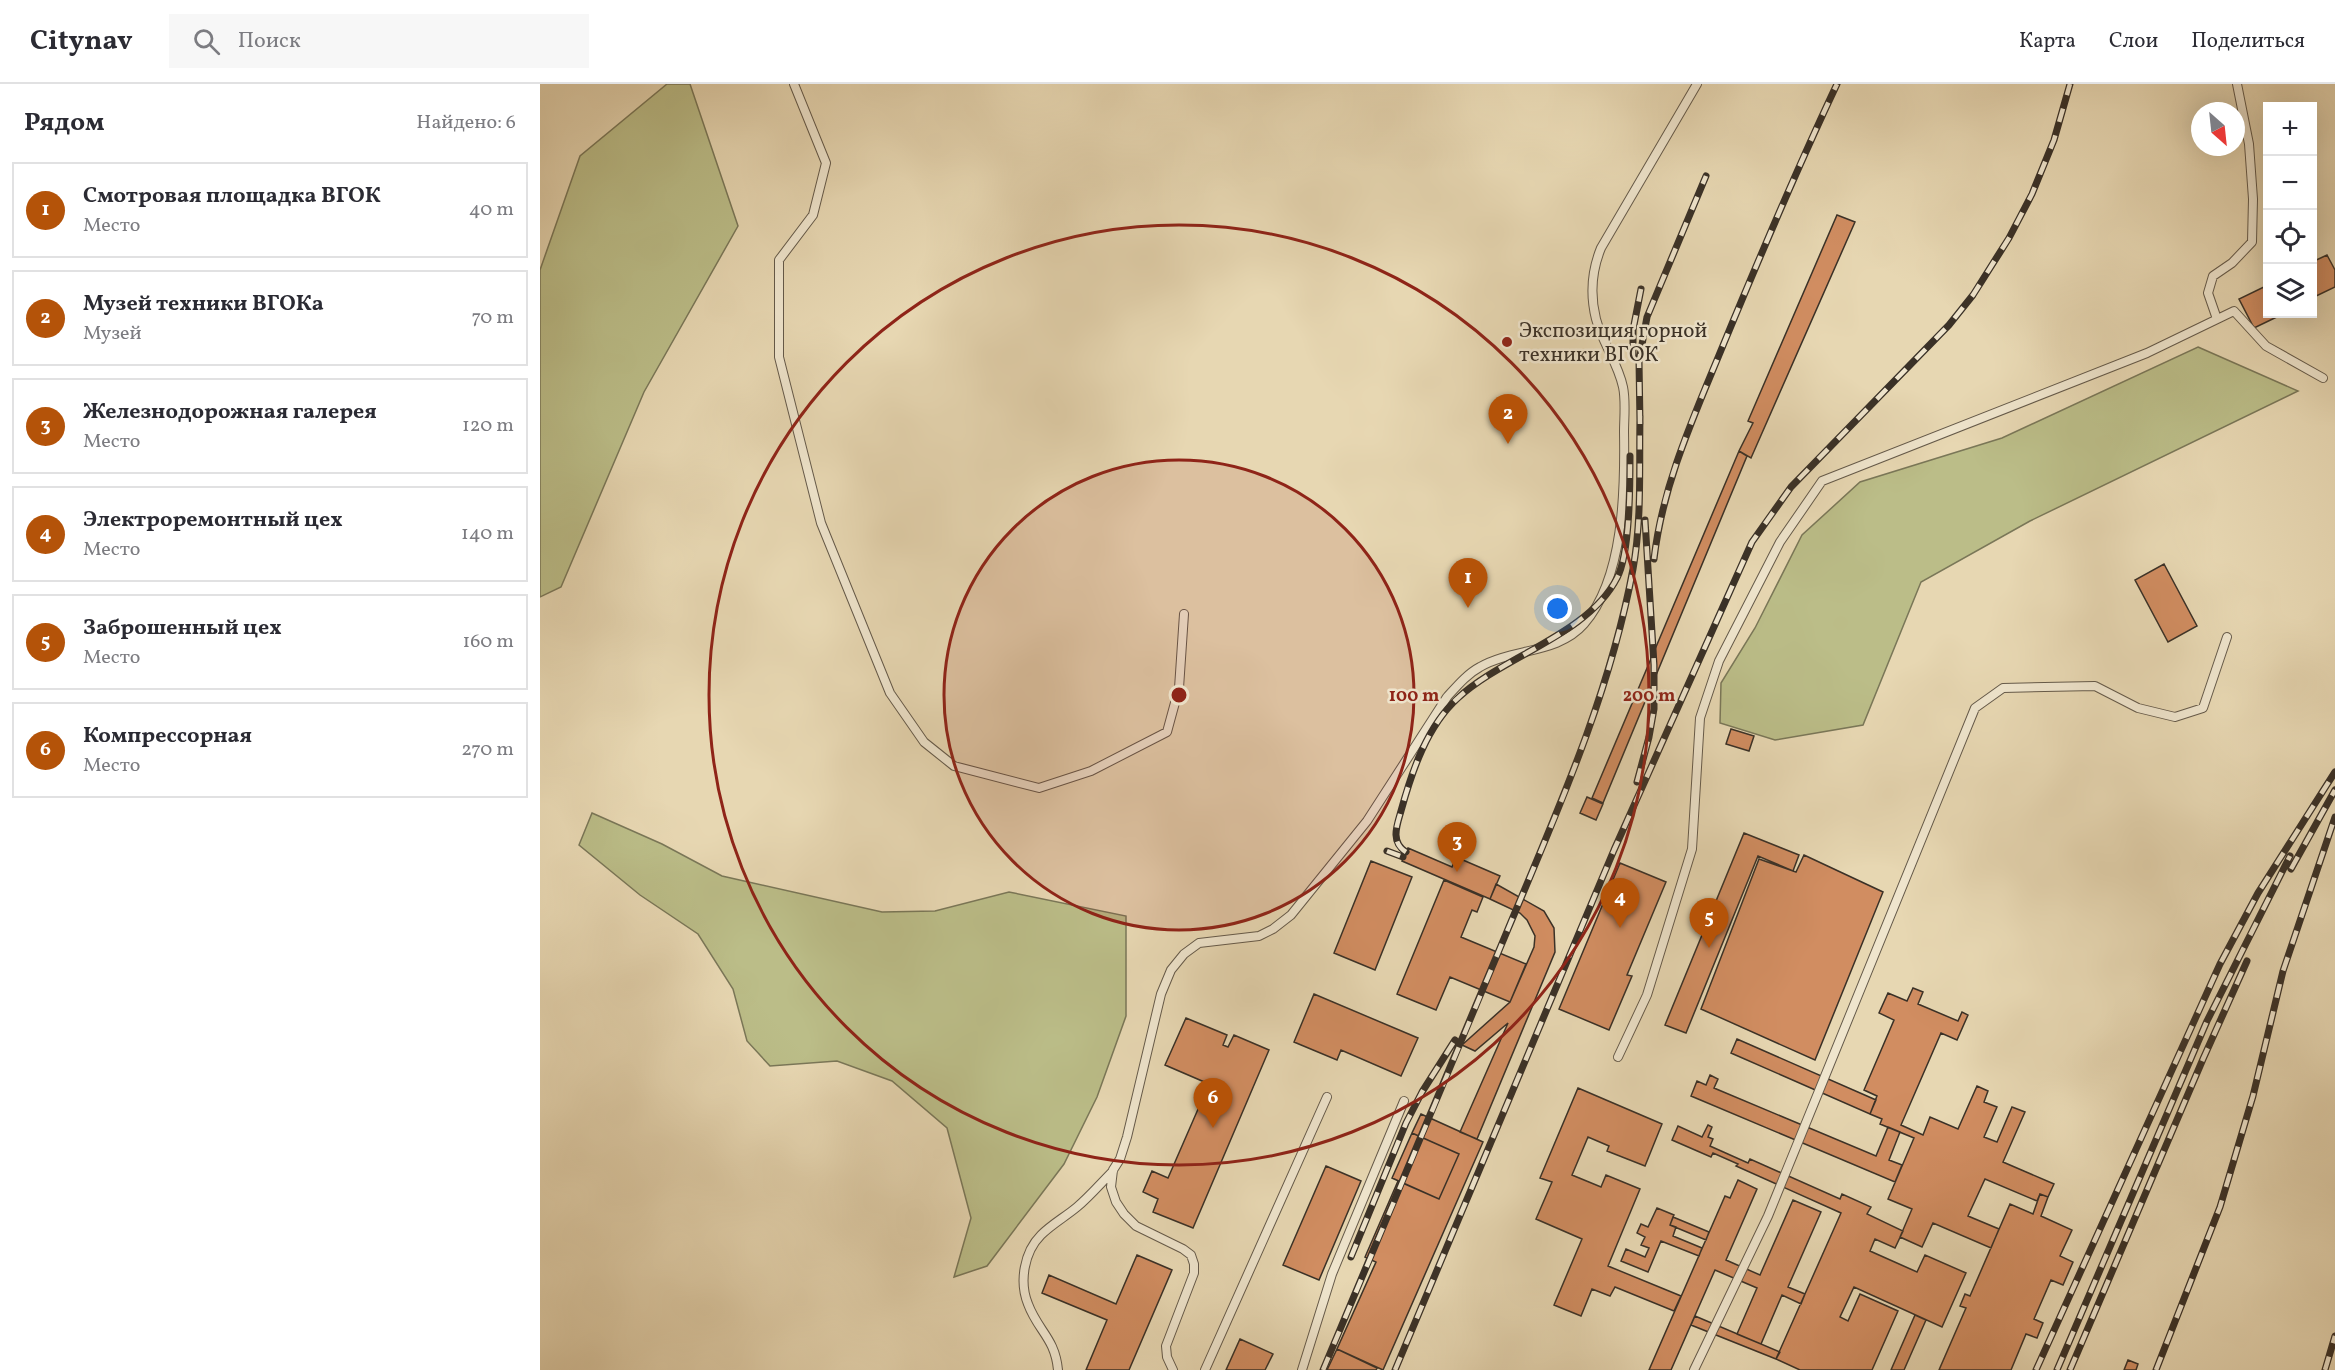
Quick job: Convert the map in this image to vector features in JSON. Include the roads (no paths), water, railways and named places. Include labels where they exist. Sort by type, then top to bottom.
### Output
[{"type":"lane","points":[[794,84],[826,163],[813,215],[780,260],[779,357],[821,523],[890,693],[924,742],[954,766],[1039,788],[1091,771],[1167,732],[1179,688],[1184,614]]},
{"type":"lane","points":[[1058,1370],[1056,1352],[1028,1305],[1023,1288],[1029,1254],[1039,1237],[1078,1206],[1113,1170],[1120,1159],[1128,1137],[1161,994],[1171,970],[1184,954],[1199,943],[1259,936],[1273,929],[1291,915],[1367,821],[1447,697],[1462,681],[1482,665],[1558,643],[1584,625],[1591,614],[1617,552],[1620,536],[1624,447],[1623,388],[1596,319],[1593,286],[1595,264],[1601,248],[1699,84]]},
{"type":"lane","points":[[2217,319],[2208,293],[2213,276],[2232,263],[2252,242],[2253,199],[2249,144],[2237,84]]},
{"type":"lane","points":[[1618,1057],[1647,995],[1692,849],[1700,718],[1719,661],[1780,542],[1822,482],[2147,352],[2234,311],[2266,345],[2323,378]]},
{"type":"lane","points":[[1694,1370],[1768,1216],[1975,708],[2003,688],[2095,686],[2138,708],[2175,717],[2203,708],[2227,637]]},
{"type":"lane","points":[[1205,1370],[1328,1097]]},
{"type":"lane","points":[[1302,1370],[1332,1274],[1404,1101]]},
{"type":"lane","points":[[1113,1170],[1111,1187],[1124,1214],[1136,1226],[1183,1249],[1191,1255],[1194,1264],[1194,1273],[1166,1346],[1167,1358],[1173,1370]]},
{"type":"railway","points":[[1654,559],[1658,531],[1672,476],[1691,422],[1779,213],[1837,84]]},
{"type":"railway","points":[[1395,1370],[1614,850],[1752,542],[1791,487],[1949,325],[1973,295],[2009,238],[2032,194],[2054,140],[2070,84]]},
{"type":"railway","points":[[1640,424],[1639,361],[1647,317],[1706,176]]},
{"type":"railway","points":[[1633,357],[1633,330],[1641,289]]},
{"type":"railway","points":[[1323,1370],[1545,841],[1580,752],[1611,662],[1636,550],[1639,512],[1640,416]]},
{"type":"railway","points":[[1406,852],[1396,838],[1399,816],[1422,750],[1447,709],[1477,683],[1544,644],[1586,615],[1604,598],[1617,578],[1625,553],[1627,536],[1630,456]]},
{"type":"railway","points":[[1637,782],[1654,709],[1654,665],[1645,520]]},
{"type":"railway","points":[[2036,1370],[2220,964],[2258,893],[2335,772]]},
{"type":"railway","points":[[2291,869],[2335,790]]},
{"type":"railway","points":[[2156,1370],[2220,1207],[2253,1096],[2283,971],[2335,817]]},
{"type":"railway","points":[[1387,851],[1403,857]]},
{"type":"railway","points":[[2057,1370],[2207,1021],[2290,856]]},
{"type":"railway","points":[[2070,1370],[2247,961]]},
{"type":"railway","points":[[1351,1257],[1406,1123],[1422,1092],[1455,1040]]},
{"type":"railway","points":[[2325,1370],[2335,1336]]},
{"type":"place","name":"Экспозиция горной техники ВГОК","points":[[1507,342]]},
{"type":"place","name":"Музей техники ВГОКа","points":[[1508,444]]},
{"type":"place","name":"Смотровая площадка ВГОК","points":[[1468,608]]},
{"type":"place","name":"Железнодорожная галерея","points":[[1457,872]]},
{"type":"place","name":"Электроремонтный цех","points":[[1620,928]]},
{"type":"place","name":"Заброшенный цех","points":[[1709,948]]},
{"type":"place","name":"Компрессорная","points":[[1213,1128]]}]
